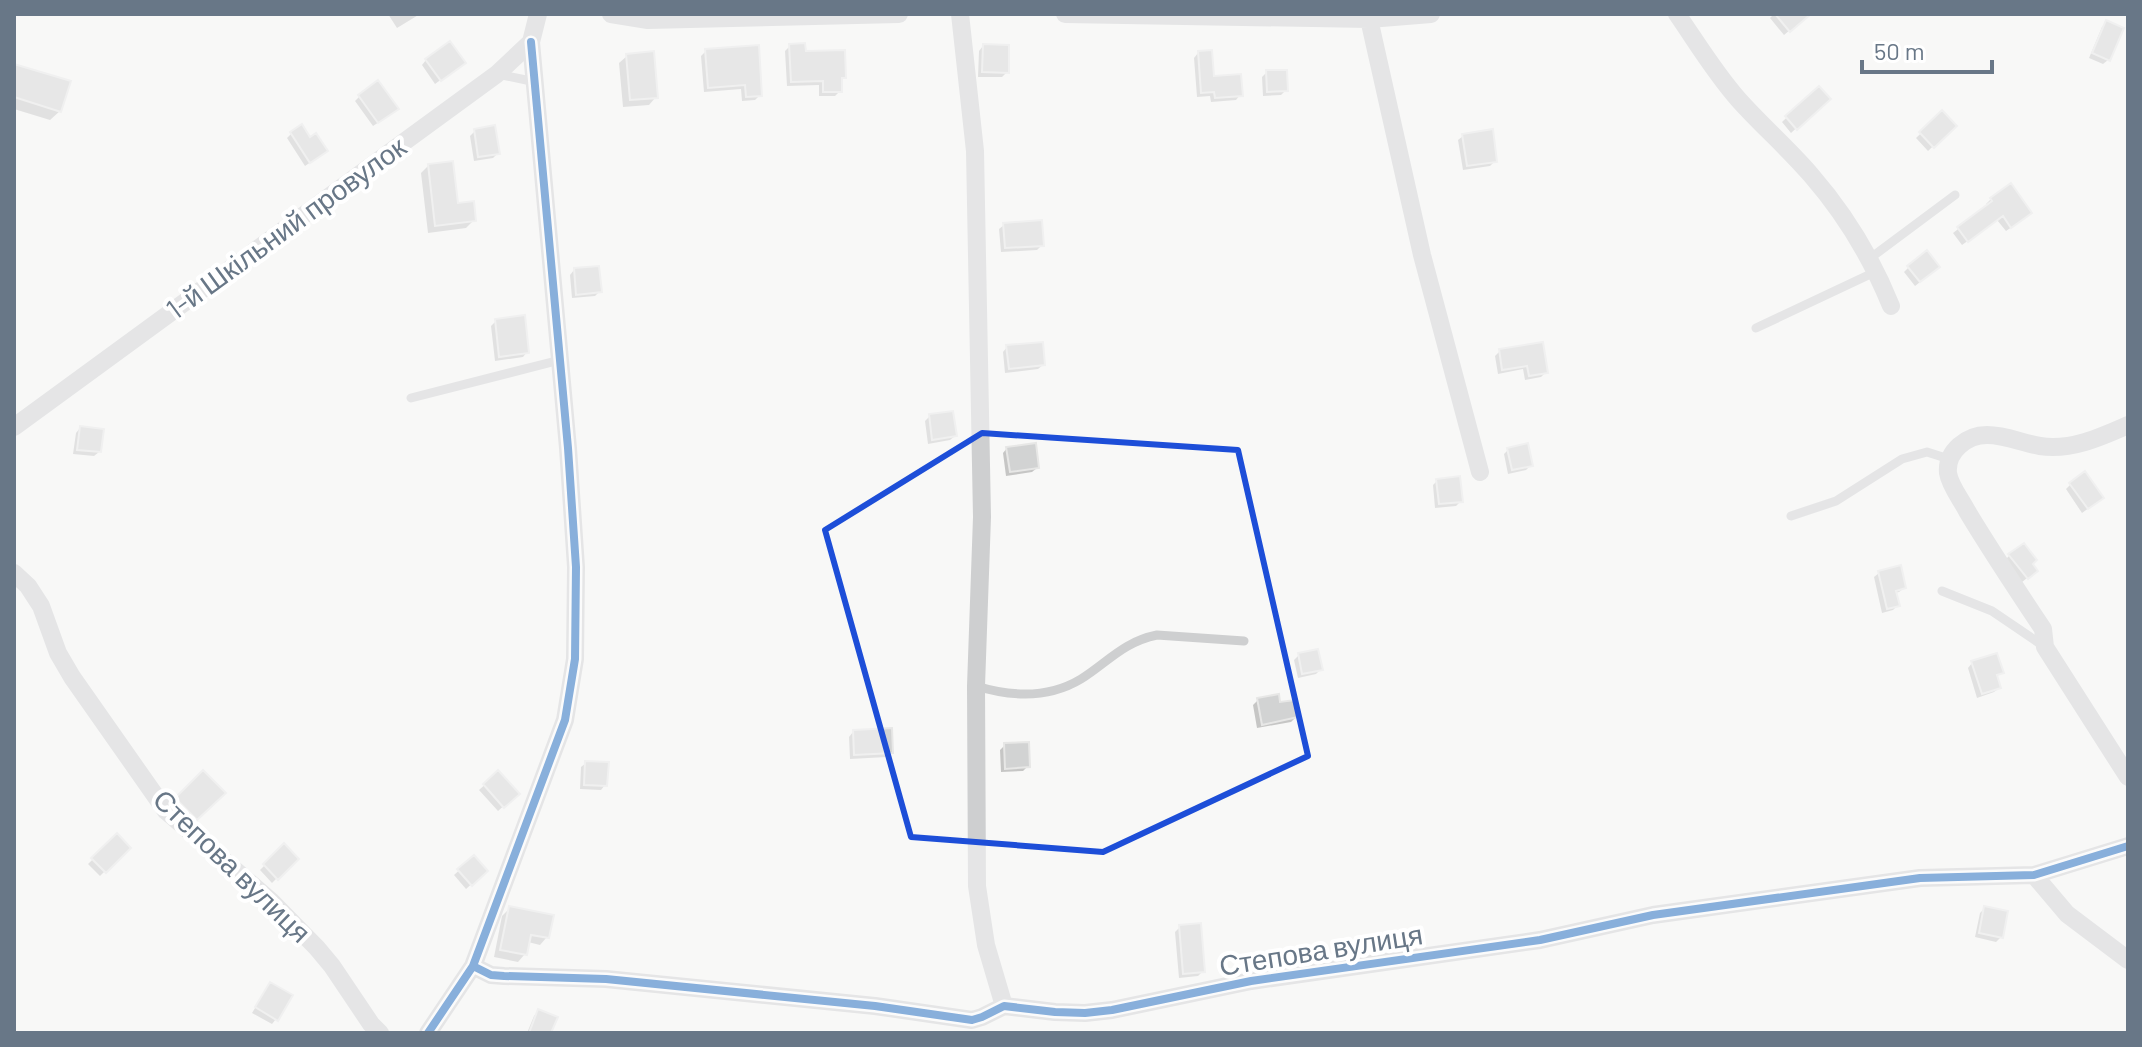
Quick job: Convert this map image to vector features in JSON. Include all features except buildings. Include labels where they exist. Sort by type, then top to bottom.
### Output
[{"type":"street","points":[[428,1033],[473,966],[557,745],[571,690],[577,628],[576,567],[531,42],[538,14]]},
{"type":"street","points":[[611,14],[648,20],[899,14]]},
{"type":"street","points":[[960,14],[975,151],[982,517],[976,686],[977,886],[986,945],[1004,1006]]},
{"type":"street","points":[[1065,14],[1369,19],[1431,14]]},
{"type":"street","points":[[1677,14],[1739,100],[1829,196],[1873,265],[1891,306]]},
{"type":"street","points":[[1369,19],[1422,255],[1480,472]]},
{"type":"street","name":"1-й Шкільний провулок","points":[[14,427],[497,74],[531,42]]},
{"type":"street","points":[[2128,425],[2077,444],[2054,448],[2007,437],[1974,437],[1954,450],[1949,459],[1948,474],[1980,532],[2043,629],[2045,647],[2128,777]]},
{"type":"street","name":"Степова вулиця","points":[[14,573],[28,586],[41,606],[58,653],[72,677],[166,811],[271,901],[317,948],[380,1033]]},
{"type":"street","name":"Степова вулиця","points":[[473,966],[491,975],[606,979],[875,1006],[972,1020],[1004,1006],[1085,1013],[1251,981],[1540,940],[1653,915],[1920,878],[2034,875],[2128,846]]},
{"type":"street","points":[[2034,875],[2067,914],[2128,960]]},
{"type":"lane","points":[[497,74],[536,82]]},
{"type":"lane","points":[[1756,328],[1873,265],[1955,195]]},
{"type":"lane","points":[[411,398],[560,360]]},
{"type":"lane","points":[[1791,516],[1836,501],[1902,459],[1927,452],[1949,459]]},
{"type":"lane","points":[[1942,591],[1992,611],[2045,647]]},
{"type":"lane","points":[[976,686],[1013,695],[1050,692],[1082,678],[1130,644],[1157,635],[1244,641]]},
{"type":"highlighted area","points":[[982,433],[1238,450],[1308,756],[1103,852],[911,837],[825,530]]},
{"type":"cycle path","points":[[428,1033],[473,966],[565,720],[575,659],[576,567],[568,448],[531,42]]},
{"type":"cycle path","points":[[473,966],[491,975],[606,979],[875,1006],[972,1020],[1004,1006],[1085,1013],[1251,981],[1540,940],[1653,915],[1920,878],[2034,875],[2128,846]]}]
